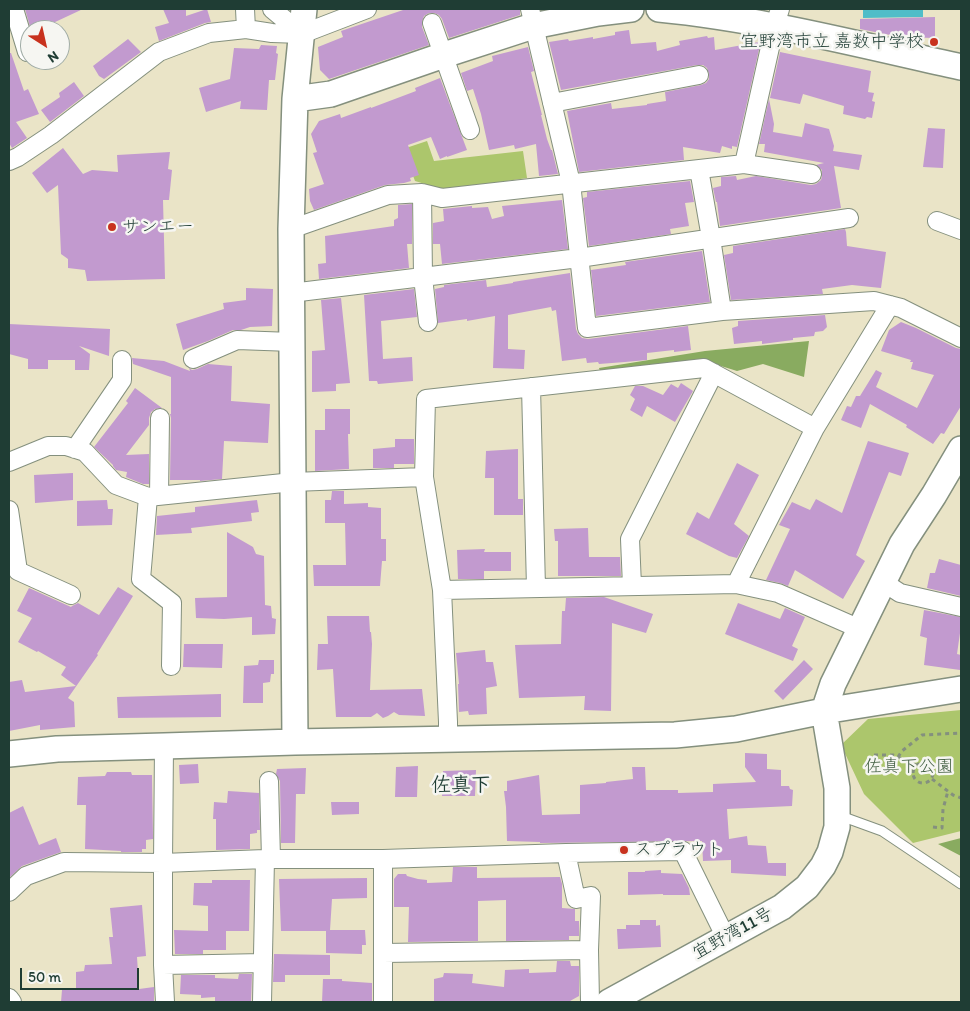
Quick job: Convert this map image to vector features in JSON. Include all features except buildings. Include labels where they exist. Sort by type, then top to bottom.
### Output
[{"type":"street","points":[[14,9],[20,29]]},
{"type":"street","points":[[245,9],[246,29]]},
{"type":"street","points":[[272,9],[302,34]]},
{"type":"street","points":[[295,742],[291,229],[295,99],[304,9]]},
{"type":"street","points":[[9,161],[51,135],[159,52],[209,33],[246,29],[272,33],[302,34],[367,9]]},
{"type":"street","points":[[295,99],[332,94],[444,55],[532,18],[631,9]]},
{"type":"street","points":[[659,9],[777,17],[961,67]]},
{"type":"street","points":[[744,164],[777,17]]},
{"type":"street","points":[[532,18],[571,183],[587,328],[722,311],[874,301],[901,308],[961,338]]},
{"type":"street","points":[[432,23],[470,130]]},
{"type":"street","points":[[552,103],[699,75]]},
{"type":"street","points":[[291,229],[388,195],[422,193],[442,198],[744,164],[812,174]]},
{"type":"street","points":[[699,168],[722,311]]},
{"type":"street","points":[[422,193],[423,277],[428,322]]},
{"type":"street","points":[[291,293],[579,258],[849,218]]},
{"type":"street","points":[[937,221],[961,230]]},
{"type":"street","points":[[736,584],[815,428],[890,305]]},
{"type":"street","points":[[193,359],[237,340],[292,342]]},
{"type":"street","points":[[75,449],[122,380],[122,360]]},
{"type":"street","points":[[448,739],[442,590],[424,477],[426,399],[704,368],[815,428]]},
{"type":"street","points":[[632,586],[630,539],[714,373]]},
{"type":"street","points":[[531,387],[536,588]]},
{"type":"street","points":[[160,418],[153,496],[141,579],[172,603],[170,666]]},
{"type":"street","points":[[9,462],[48,446],[66,446],[85,452],[116,484],[153,496],[293,482],[424,477]]},
{"type":"street","points":[[824,711],[833,684],[902,544],[961,449]]},
{"type":"street","points":[[9,510],[18,571],[71,595]]},
{"type":"street","points":[[883,582],[900,593],[961,607]]},
{"type":"street","points":[[442,590],[736,584],[778,594],[860,629]]},
{"type":"street","points":[[9,754],[57,748],[675,735],[736,729],[824,711],[961,689]]},
{"type":"street","name":"宜野湾11号","points":[[608,1002],[782,908],[807,887],[823,866],[834,841],[838,815],[838,788],[824,711]]},
{"type":"street","points":[[164,746],[163,965],[165,1002]]},
{"type":"street","points":[[262,1002],[269,781]]},
{"type":"street","points":[[9,892],[26,876],[64,862],[163,863],[268,859],[383,859],[683,852],[726,938]]},
{"type":"street","points":[[566,854],[576,899],[592,896],[589,950],[590,1002]]},
{"type":"street","points":[[383,859],[383,1002]]},
{"type":"street","points":[[383,953],[589,950]]},
{"type":"street","points":[[163,965],[263,963]]},
{"type":"street","points":[[9,998],[12,1002]]},
{"type":"lane","points":[[838,815],[882,831],[961,884]]},
{"type":"path","points":[[898,757],[902,751],[922,735],[961,733]]},
{"type":"path","points":[[874,755],[893,755],[916,765]]},
{"type":"path","points":[[923,762],[929,763],[934,773],[932,779],[928,782],[918,782],[914,778],[913,773],[916,765],[923,762]]},
{"type":"path","points":[[932,779],[953,795],[961,798]]},
{"type":"path","points":[[933,827],[942,828],[943,810],[948,791]]},
{"type":"green space","points":[[427,141],[434,161],[523,151],[527,178],[445,190],[415,181],[403,149]]},
{"type":"green space","points":[[809,341],[804,377],[763,364],[737,371],[705,361],[600,371],[599,368],[705,351]]},
{"type":"green space","name":"佐真下公園","points":[[961,710],[961,831],[913,843],[864,794],[841,745],[868,719]]},
{"type":"green space","points":[[961,838],[961,856],[938,844]]},
{"type":"water","points":[[863,9],[923,9],[923,17],[863,18]]},
{"type":"place","name":"宜野湾市立 嘉数中学校","points":[[934,42]]},
{"type":"place","name":"サンエー","points":[[112,227]]},
{"type":"place","name":"スプラウト","points":[[624,850]]},
{"type":"district","name":"佐真下","points":[[461,786]]}]
